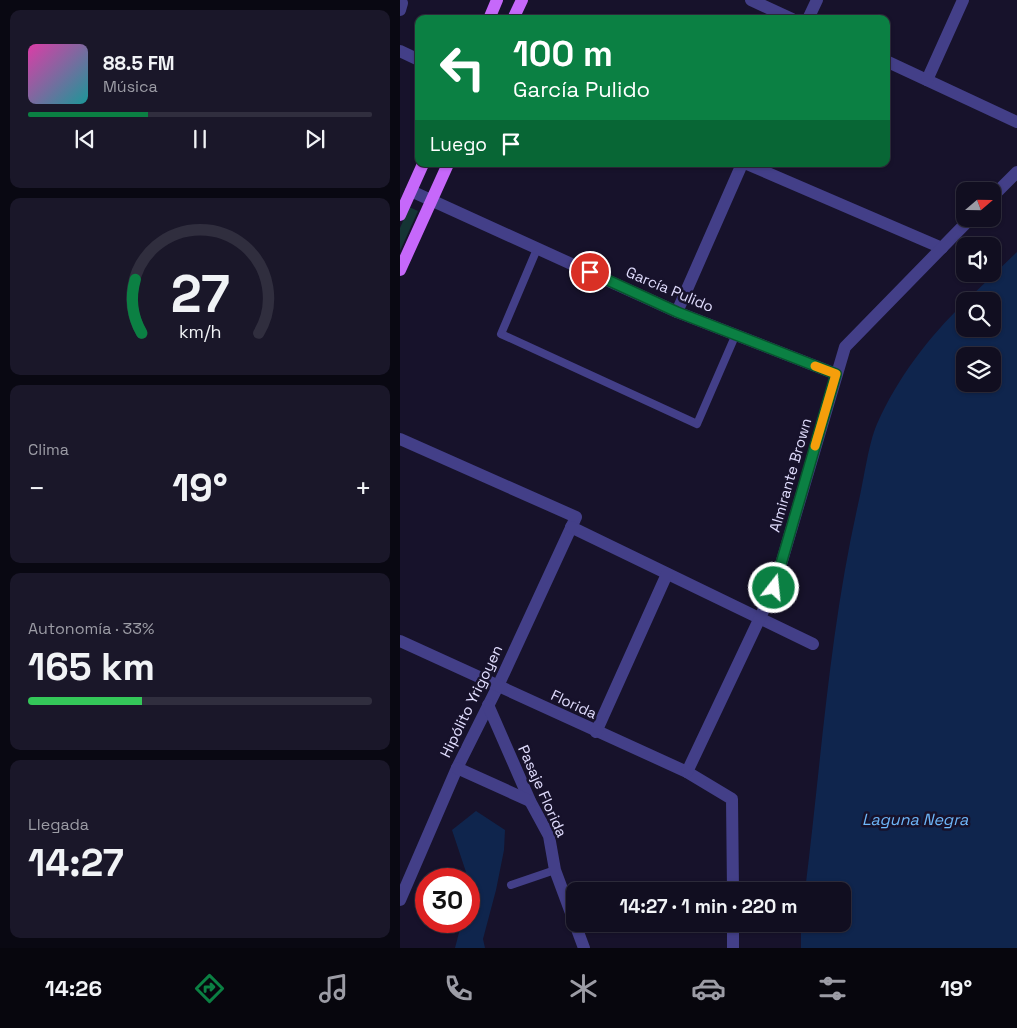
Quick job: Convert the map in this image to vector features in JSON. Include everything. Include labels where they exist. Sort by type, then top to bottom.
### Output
[{"type":"main road","points":[[491,15],[497,0]]},
{"type":"main road","points":[[515,15],[522,0]]},
{"type":"main road","points":[[400,215],[422,167]]},
{"type":"main road","points":[[400,270],[447,167]]},
{"type":"street","points":[[751,0],[783,15]]},
{"type":"street","points":[[810,15],[817,0]]},
{"type":"street","points":[[927,80],[963,0]]},
{"type":"street","points":[[400,51],[415,58]]},
{"type":"street","points":[[890,63],[1017,122]]},
{"type":"street","points":[[677,312],[741,167]]},
{"type":"street","points":[[754,167],[942,248]]},
{"type":"street","points":[[1001,188],[1017,172]]},
{"type":"street","name":"García Pulido","points":[[411,190],[677,312],[836,374]]},
{"type":"street","name":"Almirante Brown","points":[[687,772],[758,618],[774,588],[845,347],[961,228]]},
{"type":"street","points":[[400,439],[574,522],[667,574],[813,644]]},
{"type":"street","name":"Hipólito Yrigoyen","points":[[400,900],[456,768],[498,686],[574,522]]},
{"type":"street","points":[[596,732],[667,574]]},
{"type":"street","name":"Florida","points":[[400,641],[687,772],[732,799],[733,882]]},
{"type":"street","name":"Pasaje Florida","points":[[488,706],[530,801],[549,836],[555,870],[584,948]]},
{"type":"street","points":[[456,768],[530,801]]},
{"type":"street","points":[[733,932],[733,948]]},
{"type":"lane","points":[[538,249],[501,334],[697,424],[736,334]]},
{"type":"lane","points":[[511,885],[555,870]]},
{"type":"green space","points":[[409,207],[418,211],[400,251],[400,228]]},
{"type":"water","name":"Laguna Negra","points":[[1017,252],[1017,948],[801,948],[801,932],[851,932],[851,882],[806,882],[832,651],[847,556],[874,432],[885,407],[904,374],[956,312],[956,337],[1001,337],[1001,292],[975,292],[986,282],[1001,282],[1001,267]]},
{"type":"water","points":[[476,811],[505,830],[504,850],[496,890],[483,939],[485,948],[455,948],[459,933],[480,933],[480,868],[465,868],[452,830]]},
{"type":"slow traffic","points":[[815,366],[836,374],[815,446]]},
{"type":"route","points":[[590,272],[677,312],[836,374],[774,588]]}]
